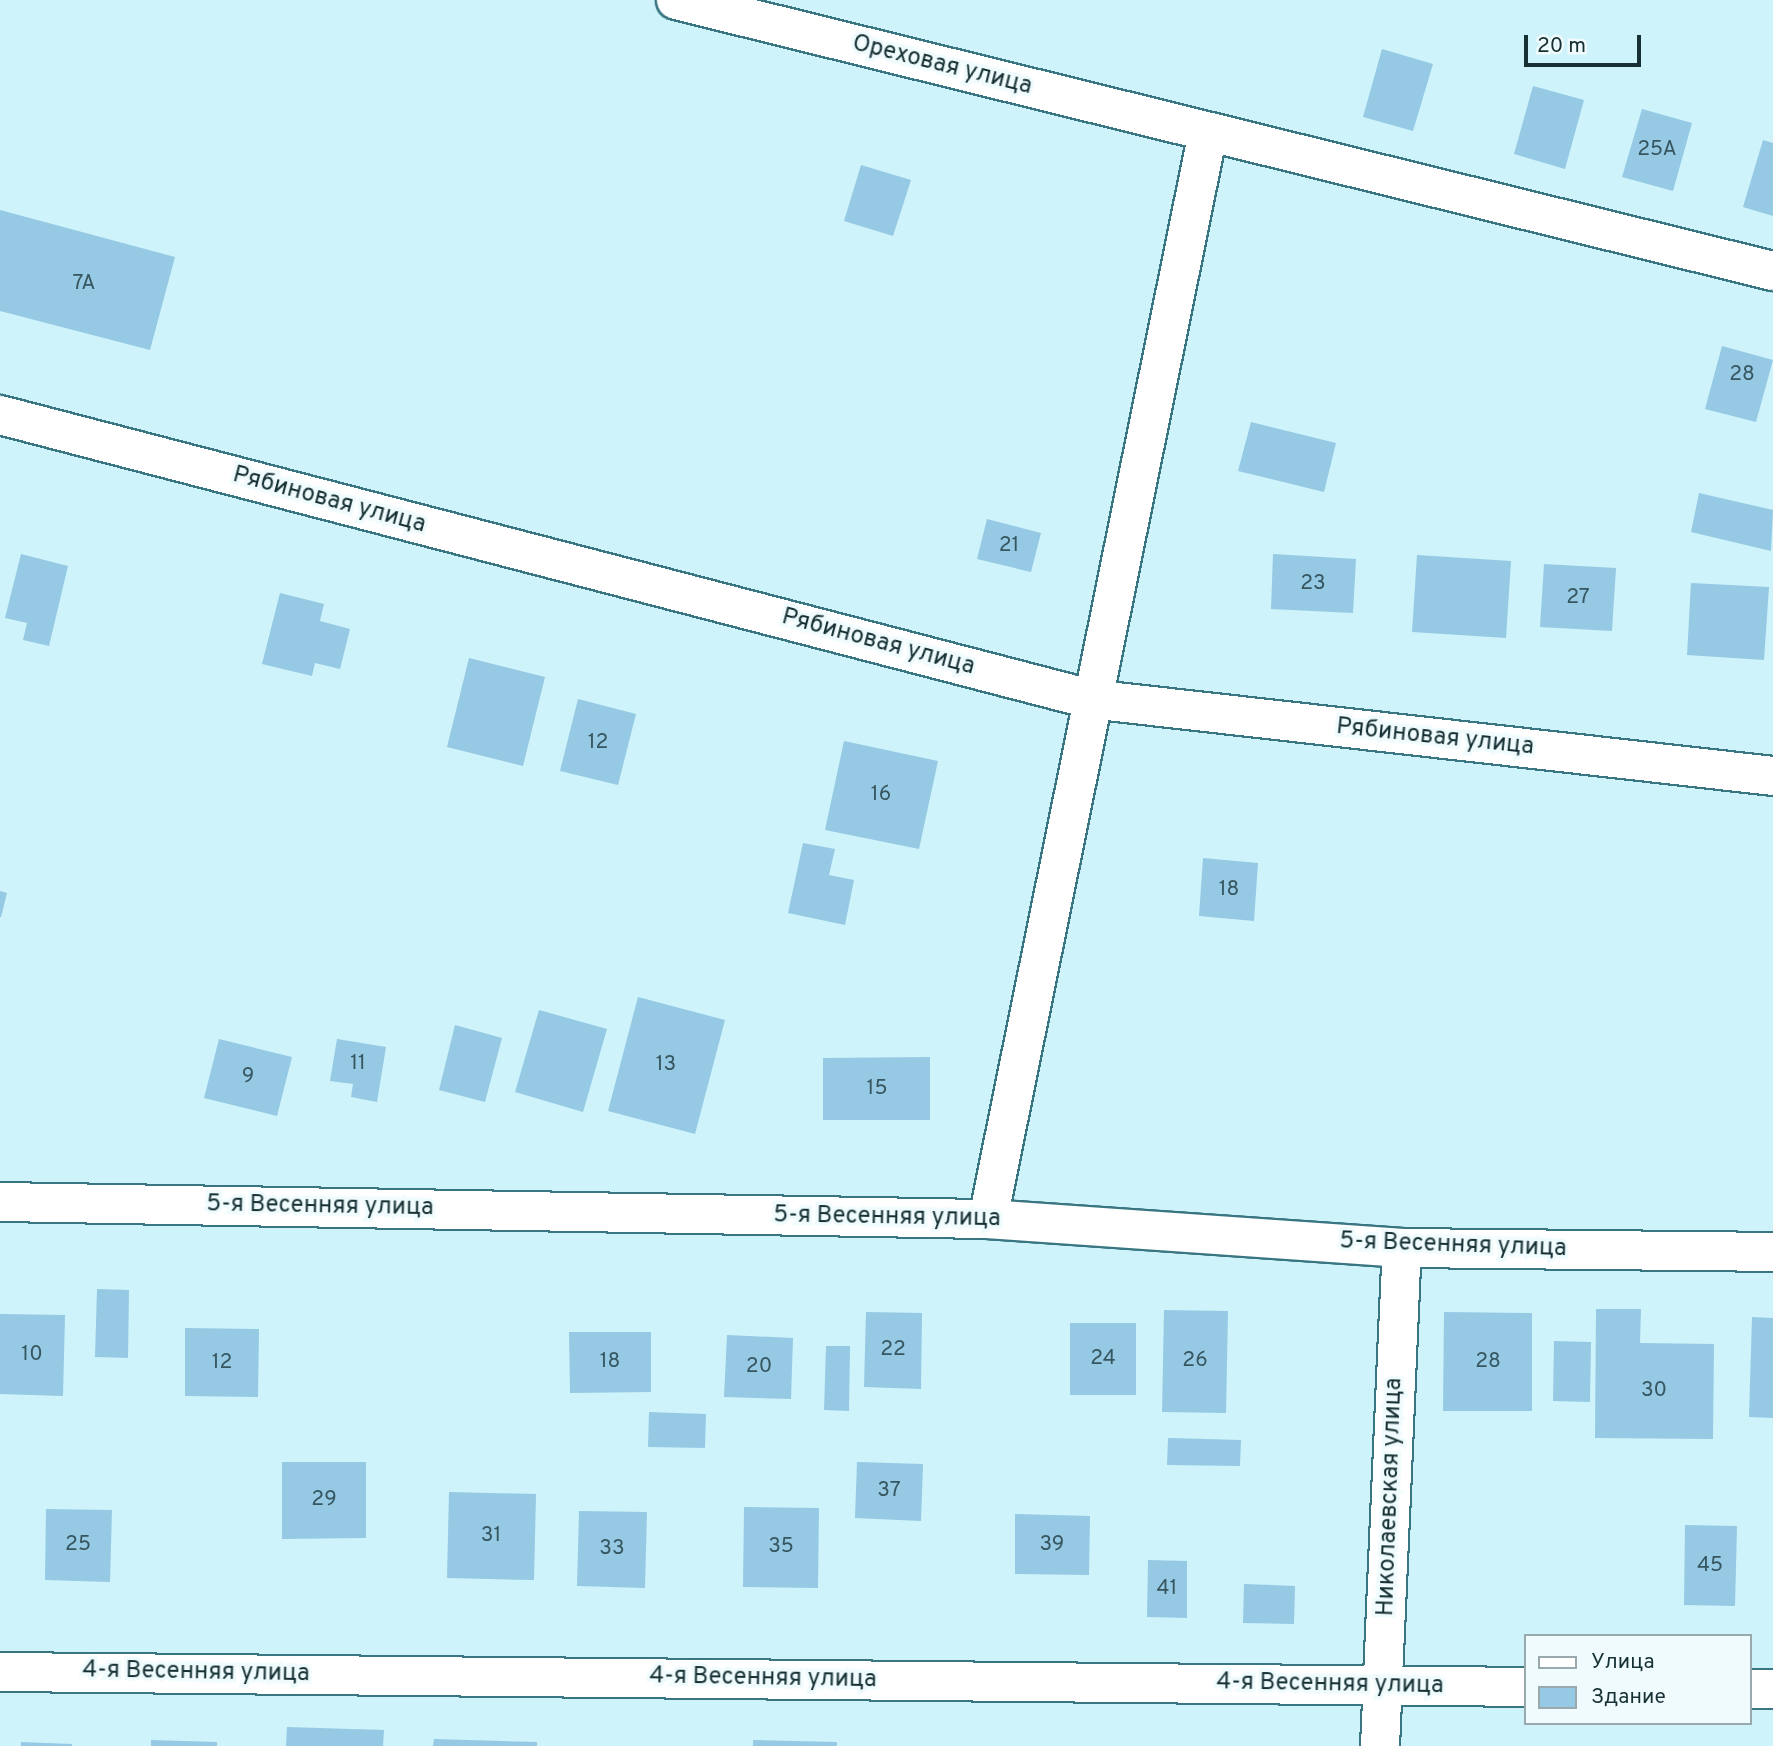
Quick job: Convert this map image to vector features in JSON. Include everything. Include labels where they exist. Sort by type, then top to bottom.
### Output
[{"type":"street","name":"Ореховая улица","points":[[676,0],[1773,271]]},
{"type":"street","points":[[988,1219],[1090,699],[1208,132]]},
{"type":"street","name":"Рябиновая улица","points":[[0,415],[1090,699],[1773,776]]},
{"type":"street","name":"5-я Весенняя улица","points":[[0,1202],[988,1219],[1402,1248],[1773,1252]]},
{"type":"street","name":"Николаевская улица","points":[[1380,1746],[1402,1248]]},
{"type":"street","name":"4-я Весенняя улица","points":[[0,1672],[1524,1687]]},
{"type":"street","points":[[1752,1689],[1773,1689]]},
{"type":"building","points":[[1382,49],[1433,64],[1413,131],[1363,117]]},
{"type":"building","points":[[1533,86],[1584,100],[1565,169],[1514,154]]},
{"type":"building","points":[[1642,109],[1692,123],[1673,191],[1622,177]]},
{"type":"building","points":[[1763,140],[1773,143],[1773,216],[1743,207]]},
{"type":"building","points":[[861,165],[911,180],[893,236],[844,221]]},
{"type":"building","points":[[0,210],[175,257],[150,350],[0,311]]},
{"type":"building","points":[[1722,346],[1773,360],[1756,422],[1705,409]]},
{"type":"building","points":[[1251,422],[1336,443],[1324,492],[1238,471]]},
{"type":"building","points":[[1699,493],[1773,510],[1771,551],[1691,532]]},
{"type":"building","points":[[987,519],[1041,533],[1031,572],[977,559]]},
{"type":"building","points":[[21,554],[68,566],[49,646],[23,640],[27,623],[5,618]]},
{"type":"building","points":[[1273,554],[1356,559],[1353,613],[1271,609]]},
{"type":"building","points":[[1417,555],[1511,561],[1506,638],[1412,632]]},
{"type":"building","points":[[1544,564],[1616,568],[1612,631],[1540,627]]},
{"type":"building","points":[[1691,583],[1769,587],[1764,660],[1687,655]]},
{"type":"building","points":[[280,593],[324,604],[320,621],[350,629],[340,669],[315,663],[312,676],[262,664]]},
{"type":"building","points":[[469,658],[545,677],[523,766],[447,747]]},
{"type":"building","points":[[578,699],[636,714],[618,785],[560,771]]},
{"type":"building","points":[[844,741],[938,761],[919,849],[825,830]]},
{"type":"building","points":[[803,843],[835,849],[829,875],[854,880],[845,925],[788,913]]},
{"type":"building","points":[[1203,858],[1258,863],[1254,921],[1199,916]]},
{"type":"building","points":[[0,891],[7,893],[1,917],[0,917]]},
{"type":"building","points":[[638,997],[725,1020],[695,1134],[608,1111]]},
{"type":"building","points":[[539,1010],[607,1029],[583,1112],[515,1092]]},
{"type":"building","points":[[455,1025],[502,1038],[485,1102],[439,1090]]},
{"type":"building","points":[[219,1039],[292,1057],[277,1116],[204,1098]]},
{"type":"building","points":[[337,1039],[386,1047],[377,1102],[351,1097],[353,1084],[330,1081]]},
{"type":"building","points":[[930,1057],[930,1120],[823,1120],[823,1058]]},
{"type":"building","points":[[97,1289],[129,1290],[128,1358],[95,1357]]},
{"type":"building","points":[[1596,1309],[1641,1309],[1640,1343],[1714,1344],[1713,1439],[1595,1438]]},
{"type":"building","points":[[1164,1310],[1228,1311],[1226,1413],[1162,1412]]},
{"type":"building","points":[[866,1312],[922,1313],[921,1389],[864,1387]]},
{"type":"building","points":[[1444,1312],[1532,1313],[1532,1411],[1443,1411]]},
{"type":"building","points":[[0,1314],[65,1315],[63,1396],[0,1394]]},
{"type":"building","points":[[1752,1317],[1773,1318],[1773,1418],[1749,1417]]},
{"type":"building","points":[[1070,1323],[1136,1323],[1136,1395],[1070,1395]]},
{"type":"building","points":[[185,1328],[259,1329],[258,1397],[185,1396]]},
{"type":"building","points":[[569,1332],[651,1332],[651,1392],[570,1393]]},
{"type":"building","points":[[727,1335],[793,1338],[791,1399],[724,1397]]},
{"type":"building","points":[[1554,1341],[1591,1342],[1590,1402],[1553,1401]]},
{"type":"building","points":[[826,1346],[850,1346],[849,1411],[824,1410]]},
{"type":"building","points":[[649,1412],[706,1414],[705,1448],[648,1447]]},
{"type":"building","points":[[1168,1438],[1241,1440],[1240,1466],[1167,1465]]},
{"type":"building","points":[[282,1462],[366,1462],[366,1538],[282,1539]]},
{"type":"building","points":[[857,1462],[923,1464],[921,1521],[855,1518]]},
{"type":"building","points":[[449,1492],[536,1494],[534,1580],[447,1578]]},
{"type":"building","points":[[744,1507],[819,1508],[818,1588],[743,1587]]},
{"type":"building","points":[[46,1509],[112,1510],[110,1582],[45,1580]]},
{"type":"building","points":[[579,1511],[647,1512],[645,1588],[577,1586]]},
{"type":"building","points":[[1015,1514],[1090,1516],[1089,1575],[1015,1574]]},
{"type":"building","points":[[1685,1525],[1737,1526],[1735,1606],[1684,1605]]},
{"type":"building","points":[[1148,1560],[1187,1561],[1187,1618],[1147,1617]]},
{"type":"building","points":[[1244,1584],[1295,1586],[1294,1624],[1243,1623]]},
{"type":"building","points":[[287,1727],[384,1730],[383,1746],[286,1746]]},
{"type":"building","points":[[434,1739],[537,1742],[537,1746],[433,1746]]},
{"type":"building","points":[[151,1740],[217,1742],[217,1746],[151,1746]]},
{"type":"building","points":[[753,1740],[837,1742],[837,1746],[753,1746]]},
{"type":"building","points":[[21,1742],[72,1744],[72,1746],[21,1746]]}]
